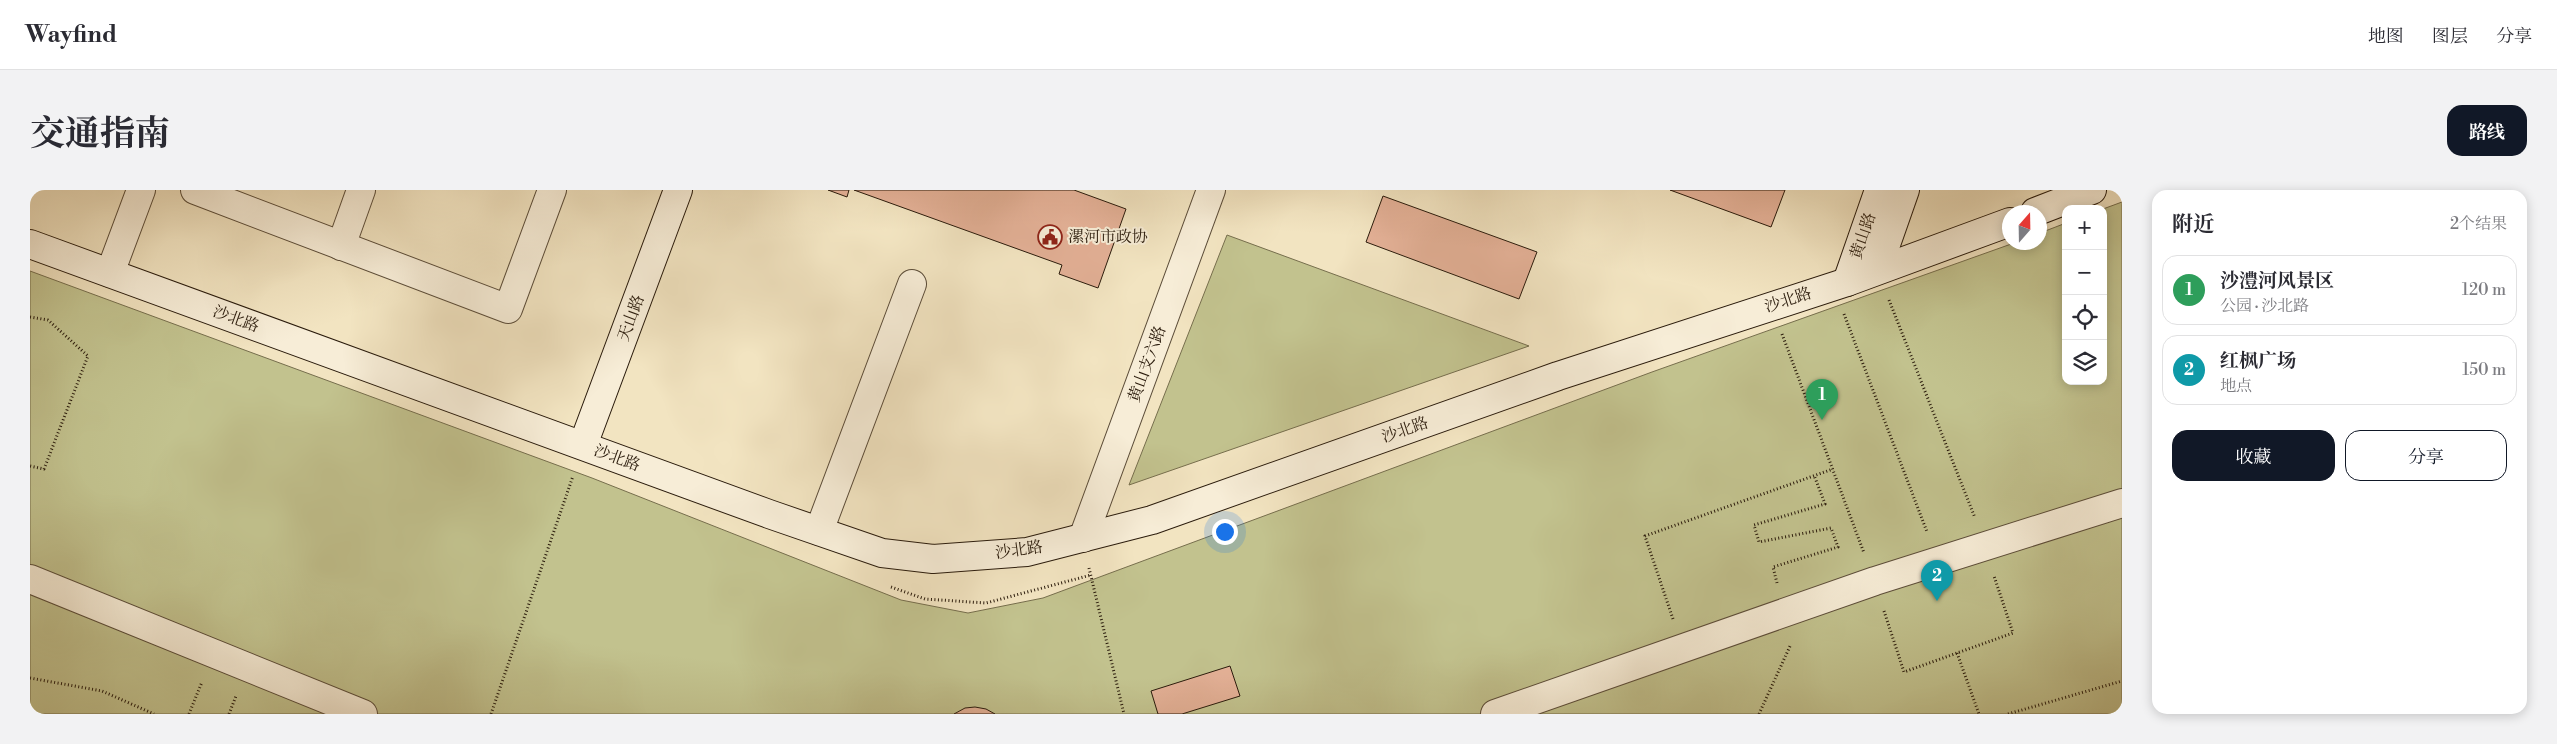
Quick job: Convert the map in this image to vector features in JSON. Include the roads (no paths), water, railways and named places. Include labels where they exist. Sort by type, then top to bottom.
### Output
[{"type":"street","points":[[110,273],[140,190]]},
{"type":"street","points":[[195,190],[508,309],[552,190]]},
{"type":"street","points":[[341,246],[361,190]]},
{"type":"street","name":"天山路","points":[[583,445],[678,190]]},
{"type":"street","name":"黄山支六路","points":[[1082,538],[1210,190]]},
{"type":"street","name":"黄山路","points":[[1840,284],[1879,190]]},
{"type":"street","name":"黄山路","points":[[1878,270],[1905,190]]},
{"type":"street","points":[[2047,207],[2092,190]]},
{"type":"street","name":"沙北路","points":[[30,244],[819,532],[882,553],[933,559],[1027,552],[1152,520],[1558,376],[1840,284],[1941,249],[2002,225]]},
{"type":"street","points":[[819,532],[912,284]]},
{"type":"street","points":[[1495,714],[1875,581],[2122,503]]},
{"type":"street","points":[[30,580],[363,714]]},
{"type":"place","name":"漯河市政协","points":[[1050,237]]},
{"type":"place","name":"沙澧河风景区","points":[[1822,420]]},
{"type":"place","name":"红枫广场","points":[[1937,601]]}]
